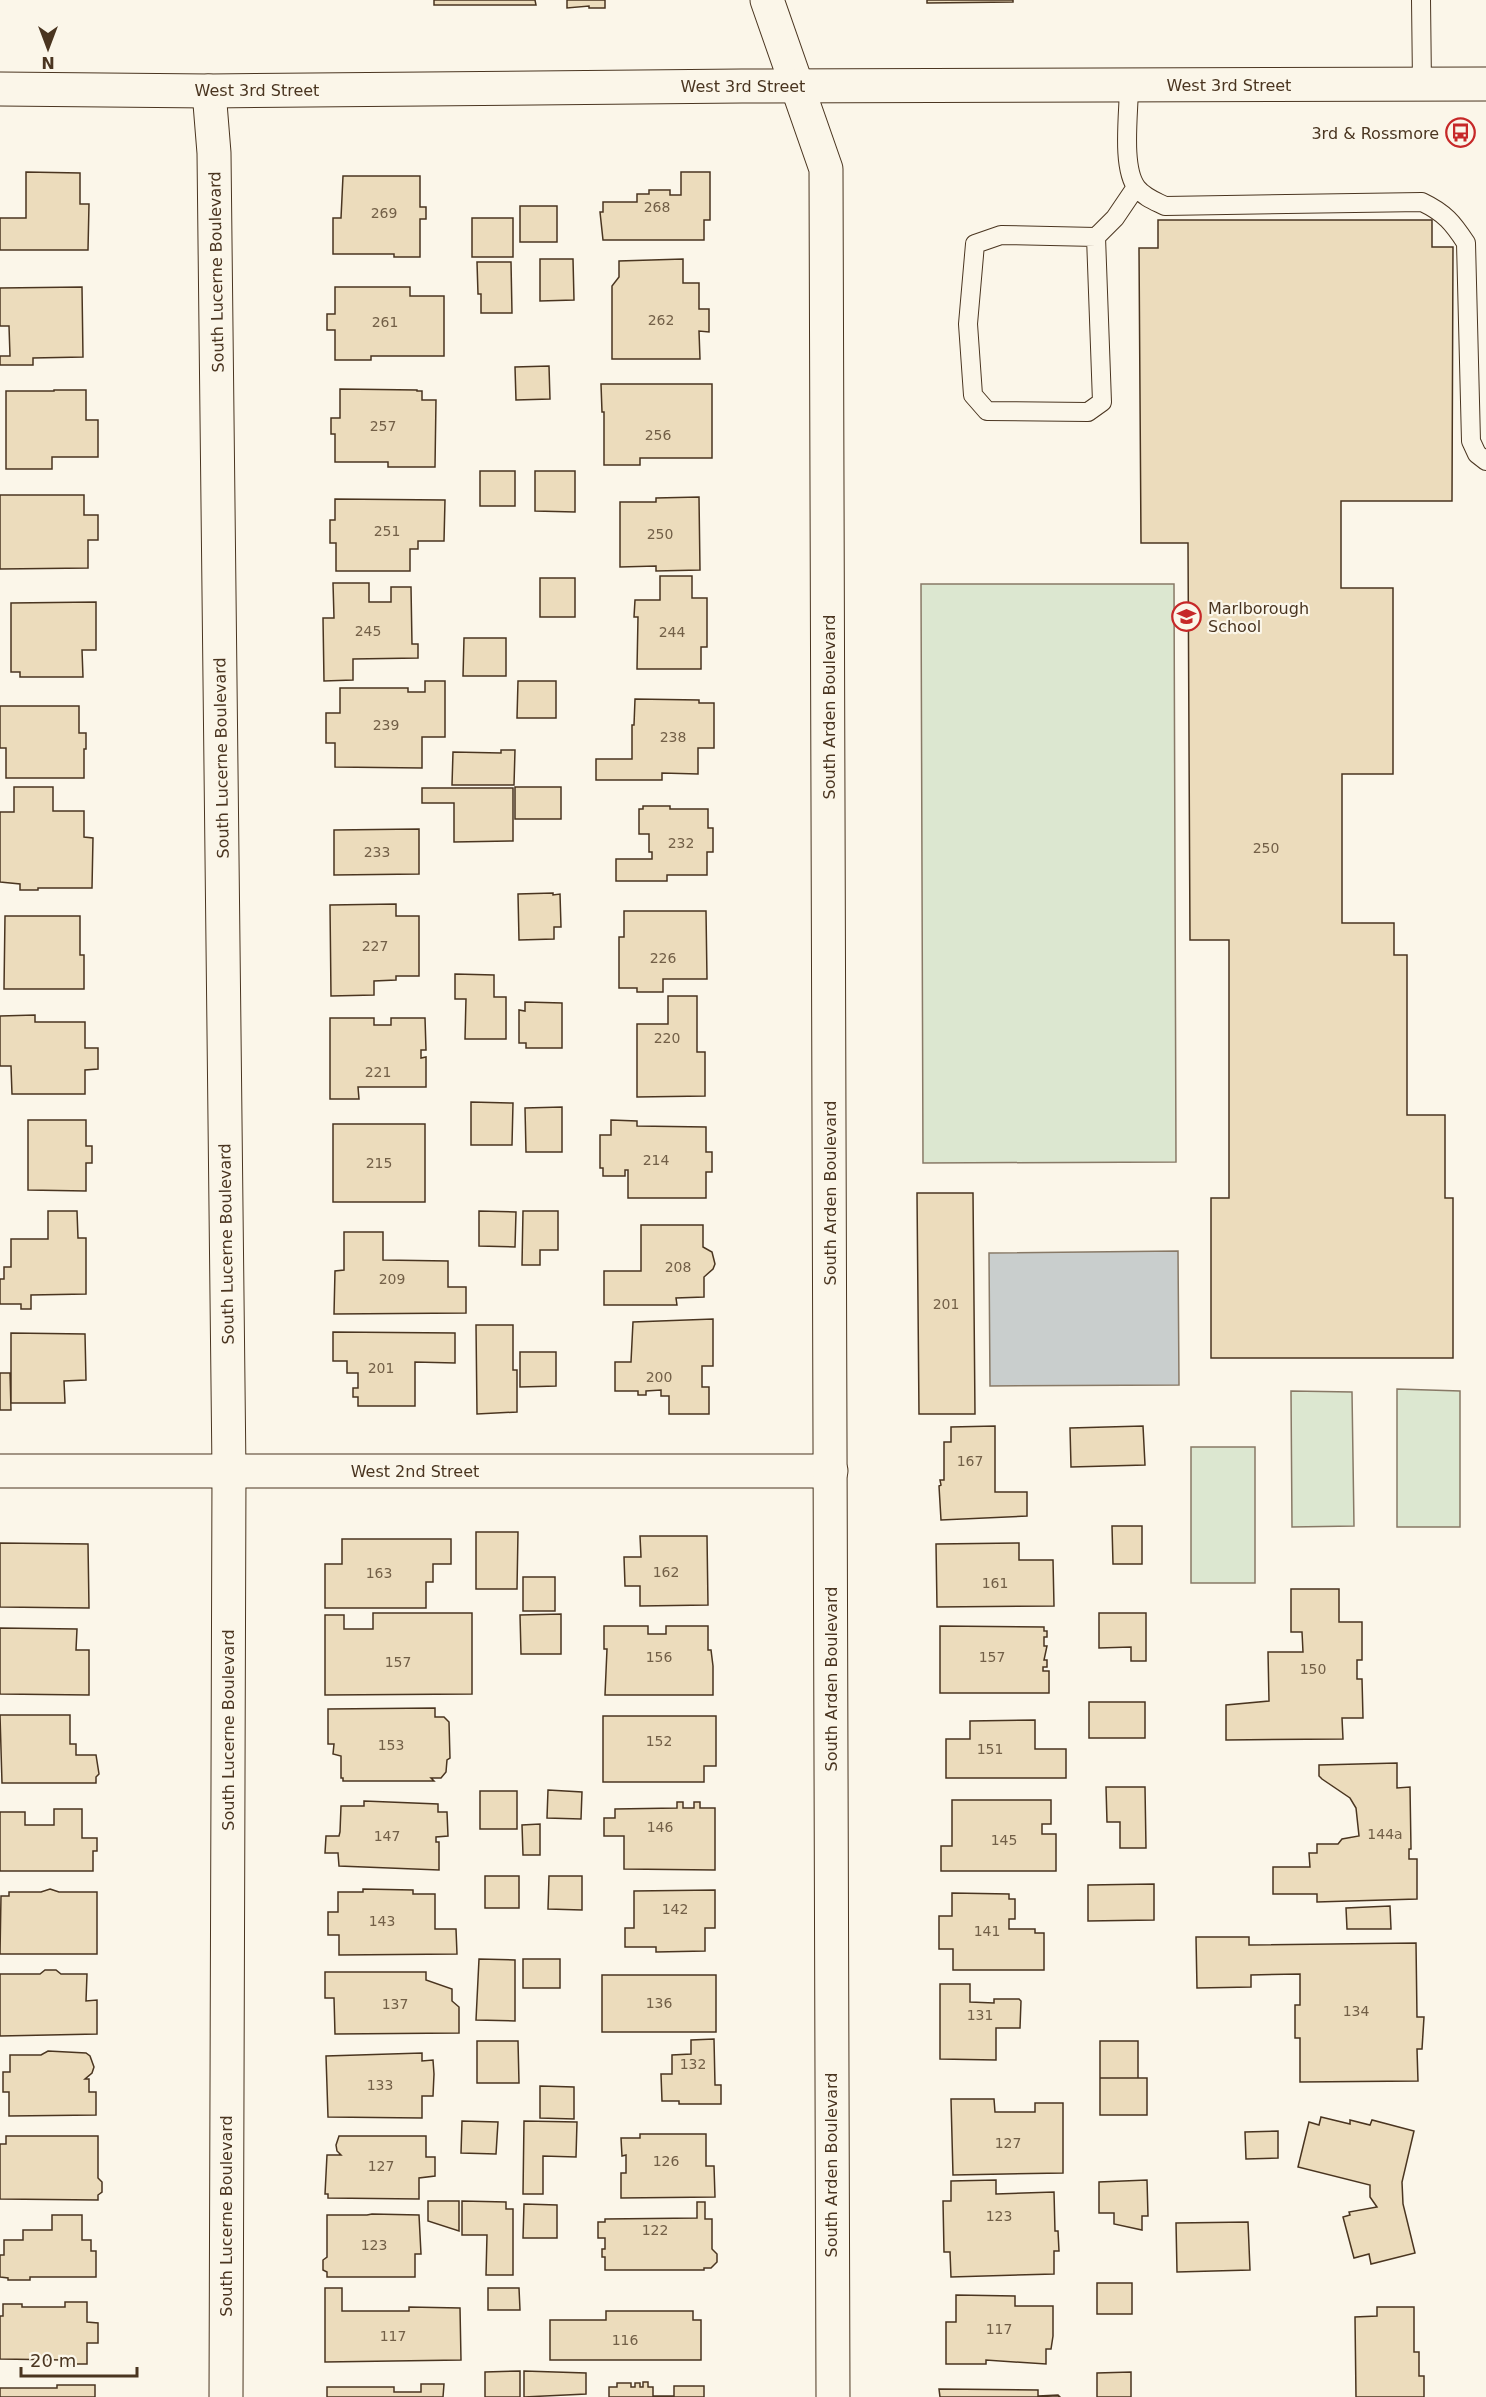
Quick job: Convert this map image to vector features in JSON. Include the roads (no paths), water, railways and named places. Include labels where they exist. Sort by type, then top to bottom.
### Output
[{"type":"street","name":"South Arden Boulevard","points":[[767,0],[826,169],[833,2397]]},
{"type":"street","name":"West 3rd Street","points":[[0,89],[209,91],[1486,84]]},
{"type":"street","name":"South Lucerne Boulevard","points":[[209,91],[214,153],[229,1472],[226,2397]]},
{"type":"street","name":"West 2nd Street","points":[[0,1472],[831,1471]]},
{"type":"lane","points":[[1421,0],[1422,84]]},
{"type":"lane","points":[[1129,86],[1128,164],[1136,187],[1147,197],[1165,206],[1422,202],[1440,211],[1456,227],[1466,243],[1471,441],[1477,454],[1486,461]]},
{"type":"lane","points":[[1096,237],[1102,402],[1088,412],[987,411],[974,395],[968,324],[975,244],[1001,235],[1096,237],[1115,218],[1136,187]]},
{"type":"place","name":"3rd & Rossmore","points":[[1460,133]]},
{"type":"place","name":"Marlborough School","points":[[1187,617]]}]
